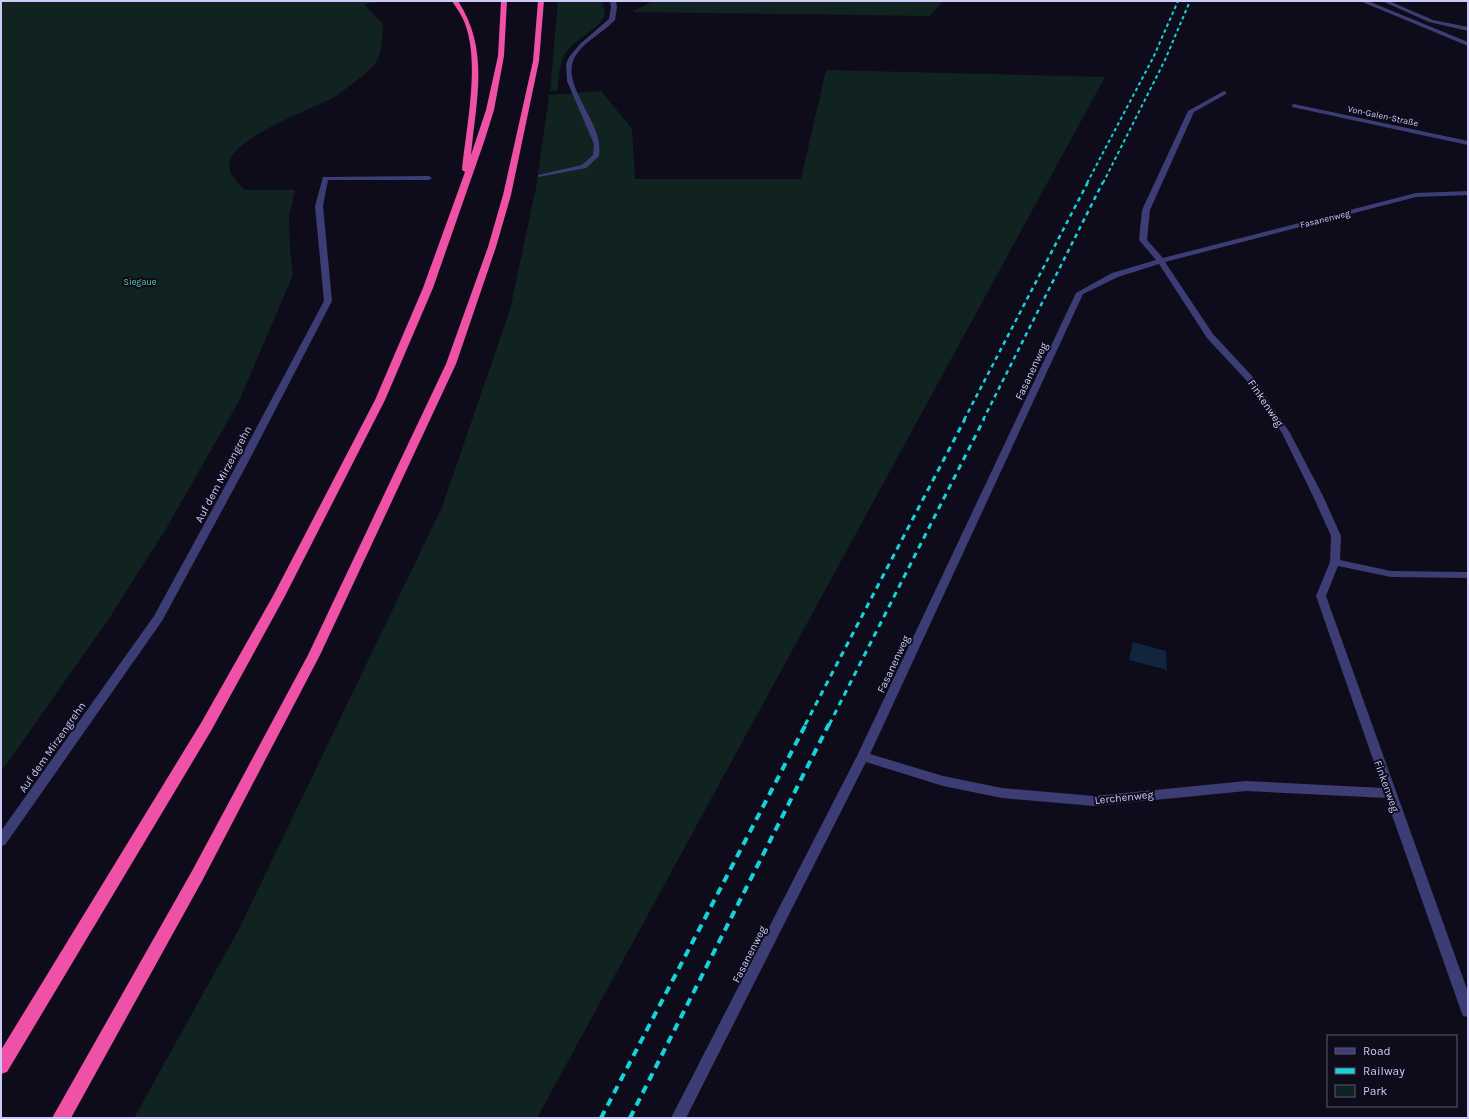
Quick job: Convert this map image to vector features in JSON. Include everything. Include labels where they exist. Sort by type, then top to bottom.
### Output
[{"type":"highway","points":[[455,1],[466,20],[475,50],[475,78],[468,136],[465,183]]},
{"type":"highway","points":[[1,1066],[198,741],[286,584],[380,400],[428,288],[490,110],[501,56],[504,1]]},
{"type":"highway","points":[[61,1118],[193,883],[314,654],[451,364],[492,247],[507,195],[536,61],[541,1]]},
{"type":"street","points":[[540,176],[584,167],[596,156],[597,144],[569,76],[568,64],[575,53],[612,20],[614,7],[613,1]]},
{"type":"street","points":[[1363,1],[1468,44]]},
{"type":"street","points":[[1385,1],[1430,21],[1468,29]]},
{"type":"street","points":[[1161,261],[1143,240],[1146,210],[1191,111],[1224,93]]},
{"type":"street","name":"Von-Galen-Straße","points":[[1294,106],[1468,143]]},
{"type":"street","name":"Auf dem Mirzengrehn","points":[[1,841],[158,618],[240,468],[328,301],[319,206],[325,178],[429,178]]},
{"type":"street","name":"Fasanenweg","points":[[678,1118],[863,756],[1080,293],[1115,275],[1161,261],[1416,195],[1468,193]]},
{"type":"street","name":"Finkenweg","points":[[1161,261],[1210,336],[1249,378],[1286,433],[1318,496],[1336,536],[1335,562],[1321,596],[1468,1011]]},
{"type":"street","points":[[1335,562],[1391,574],[1468,575]]},
{"type":"street","name":"Lerchenweg","points":[[863,756],[943,781],[1002,793],[1094,801],[1246,786],[1390,793]]},
{"type":"green space","name":"Siegaue","points":[[1,1],[384,1],[364,4],[383,24],[381,51],[374,65],[355,82],[334,97],[274,125],[243,144],[233,155],[229,169],[234,179],[245,190],[295,190],[289,217],[290,250],[293,275],[239,401],[167,527],[110,617],[1,772]]},
{"type":"green space","points":[[558,1],[602,1],[605,14],[598,25],[569,48],[560,67],[557,91],[550,91]]},
{"type":"green space","points":[[653,1],[943,1],[930,16],[632,12]]},
{"type":"green space","points":[[826,70],[1105,77],[537,1118],[134,1118],[239,929],[442,507],[510,310],[536,188],[549,95],[601,91],[632,129],[635,179],[801,179]]},
{"type":"water","points":[[1133,642],[1166,651],[1167,670],[1129,660]]},
{"type":"railway","points":[[1087,183],[1153,58],[1178,1]]},
{"type":"railway","points":[[1103,183],[1165,60],[1190,1]]},
{"type":"railway","points":[[964,420],[1088,182]]},
{"type":"railway","points":[[983,420],[1103,182]]},
{"type":"railway","points":[[805,725],[965,419]]},
{"type":"railway","points":[[829,725],[984,419]]},
{"type":"railway","points":[[601,1118],[806,724]]},
{"type":"railway","points":[[630,1118],[829,724]]}]
